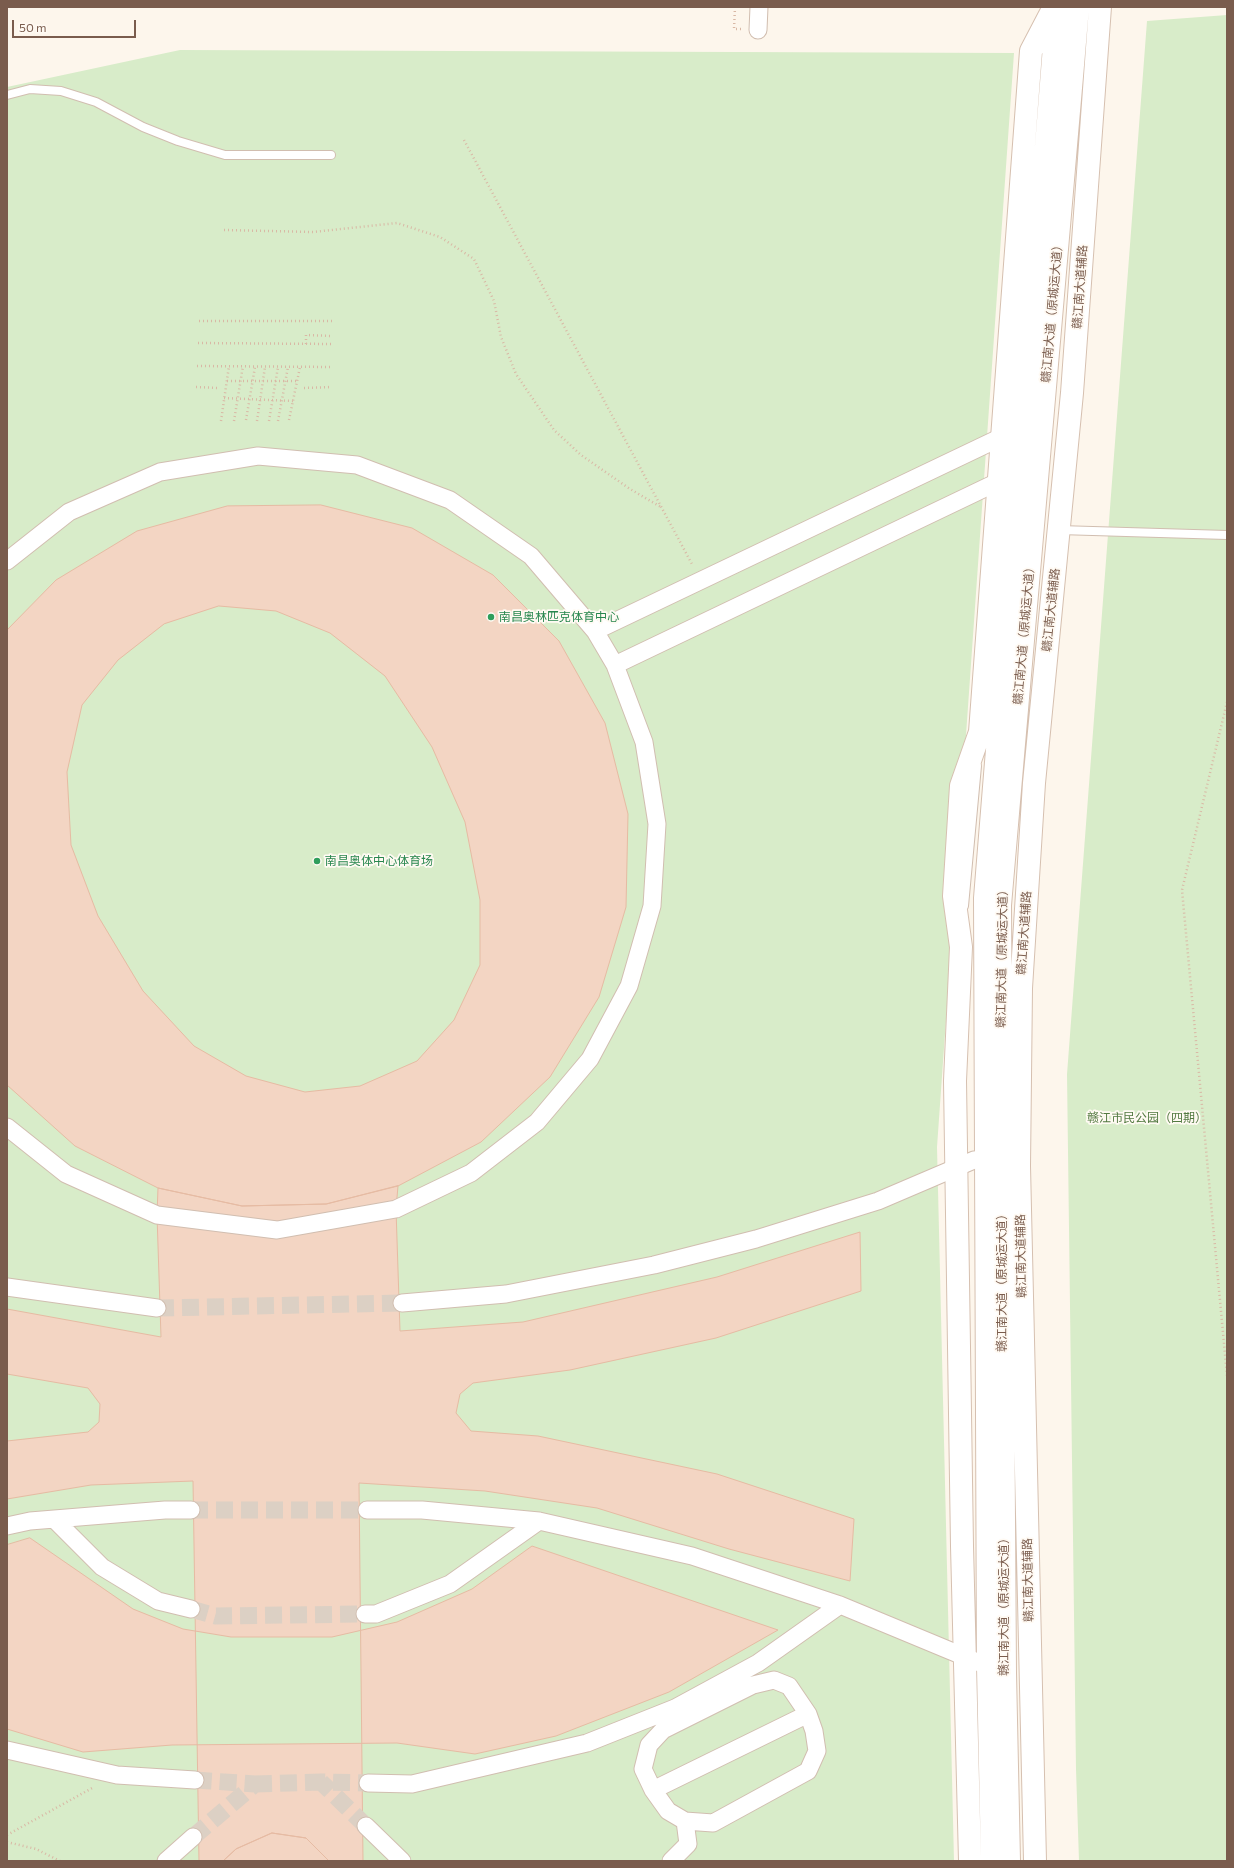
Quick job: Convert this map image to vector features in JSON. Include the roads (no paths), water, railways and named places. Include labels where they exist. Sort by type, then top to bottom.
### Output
[{"type":"street","points":[[758,30],[759,7]]},
{"type":"street","points":[[970,1861],[955,1081],[961,947],[954,896],[962,786],[980,732],[1031,51],[1054,7]]},
{"type":"street","name":"赣江南大道（原城运大道）","points":[[994,1158],[985,898],[1057,7]]},
{"type":"street","name":"赣江南大道（原城运大道）","points":[[992,1861],[996,1670],[994,1158],[1000,905],[1078,7]]},
{"type":"street","name":"赣江南大道辅路","points":[[1035,1861],[1019,1166],[1021,988],[1034,783],[1072,393],[1100,7]]},
{"type":"street","points":[[595,631],[1043,416]]},
{"type":"street","points":[[7,561],[69,512],[160,472],[258,456],[357,465],[450,500],[531,556],[595,631],[615,665],[644,742],[657,824],[652,906],[630,986],[586,1065],[537,1122],[471,1173],[396,1209],[277,1230],[157,1215],[66,1174],[7,1127]]},
{"type":"street","points":[[615,665],[1039,462]]},
{"type":"street","points":[[402,1303],[506,1294],[654,1265],[756,1239],[878,1201],[974,1160],[994,1158]]},
{"type":"street","points":[[7,1287],[157,1308]]},
{"type":"street","points":[[7,1526],[30,1521],[165,1510],[191,1510]]},
{"type":"street","points":[[367,1510],[422,1510],[539,1521],[692,1556],[840,1605],[996,1670]]},
{"type":"street","points":[[54,1519],[102,1567],[158,1601],[190,1610]]},
{"type":"street","points":[[365,1614],[376,1614],[450,1584],[539,1521]]},
{"type":"street","points":[[368,1783],[412,1784],[587,1743],[677,1715],[753,1685],[774,1680],[789,1686],[808,1714],[814,1731],[817,1751],[808,1771],[713,1823],[685,1821],[668,1811],[653,1790],[643,1769],[649,1745],[677,1715],[758,1663],[840,1605]]},
{"type":"street","points":[[753,1685],[758,1663]]},
{"type":"street","name":"赣江南大道（原城运大道）","points":[[996,1670],[1009,1861]]},
{"type":"street","points":[[653,1790],[808,1714]]},
{"type":"street","points":[[7,1750],[117,1775],[195,1780]]},
{"type":"street","points":[[671,1861],[688,1844],[685,1821]]},
{"type":"street","points":[[366,1826],[402,1861]]},
{"type":"street","points":[[166,1861],[193,1837]]},
{"type":"lane","points":[[7,95],[30,89],[61,92],[96,102],[143,127],[178,141],[225,155],[331,154]]},
{"type":"lane","points":[[1058,530],[1227,535]]},
{"type":"tunnel","points":[[157,1308],[402,1303]]},
{"type":"tunnel","points":[[191,1510],[367,1510]]},
{"type":"tunnel","points":[[191,1609],[216,1616],[365,1614]]},
{"type":"tunnel","points":[[193,1837],[255,1784],[195,1780]]},
{"type":"tunnel","points":[[255,1784],[321,1782]]},
{"type":"tunnel","points":[[366,1826],[321,1782],[368,1783]]},
{"type":"place","name":"南昌奥林匹克体育中心","points":[[491,617]]},
{"type":"place","name":"南昌奥体中心体育场","points":[[317,861]]},
{"type":"park label","name":"赣江市民公园（四期）","points":[[1147,1118]]}]
